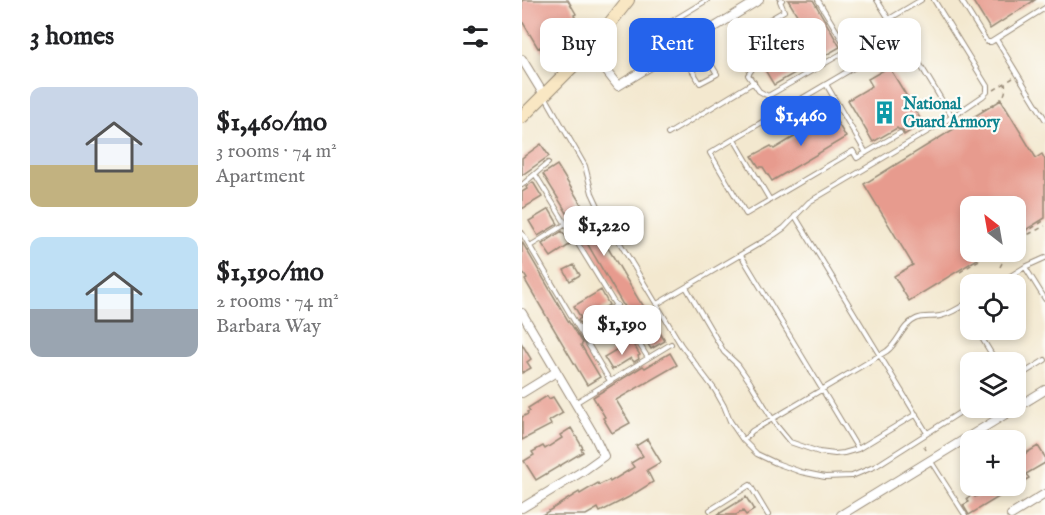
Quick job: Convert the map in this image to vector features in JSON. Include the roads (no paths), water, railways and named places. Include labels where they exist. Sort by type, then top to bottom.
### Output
[{"type":"main road","points":[[614,18],[628,0]]},
{"type":"main road","points":[[522,117],[567,72]]},
{"type":"street","points":[[715,27],[756,1]]},
{"type":"street","points":[[522,59],[544,95]]},
{"type":"street","points":[[607,72],[618,86],[640,72]]},
{"type":"street","points":[[522,313],[604,456],[522,508]]},
{"type":"street","points":[[522,393],[556,372]]},
{"type":"street","points":[[841,515],[1045,390]]},
{"type":"street","points":[[1011,515],[1045,494]]},
{"type":"lane","points":[[677,18],[707,0]]},
{"type":"lane","points":[[772,18],[784,11],[780,1],[782,0]]},
{"type":"lane","points":[[750,72],[748,75],[759,91],[768,96],[848,50],[818,0]]},
{"type":"lane","points":[[877,0],[888,18]]},
{"type":"lane","points":[[891,18],[921,0]]},
{"type":"lane","points":[[658,306],[774,235],[809,202],[952,117],[987,92],[987,86],[934,0]]},
{"type":"lane","points":[[962,0],[987,42],[991,42],[1045,8]]},
{"type":"lane","points":[[996,39],[1045,119]]},
{"type":"lane","points":[[921,66],[952,117]]},
{"type":"lane","points":[[693,72],[700,83],[717,74],[715,71]]},
{"type":"lane","points":[[846,72],[710,153],[746,214],[852,151],[857,158],[900,133]]},
{"type":"lane","points":[[668,134],[754,82]]},
{"type":"lane","points":[[826,84],[866,153]]},
{"type":"lane","points":[[544,95],[585,166],[592,193],[599,208],[681,345],[715,390],[730,422],[757,454],[801,472],[825,477],[852,476],[876,466],[960,412]]},
{"type":"lane","points":[[734,139],[770,200]]},
{"type":"lane","points":[[522,185],[548,163]]},
{"type":"lane","points":[[536,174],[648,358]]},
{"type":"lane","points":[[795,216],[927,433]]},
{"type":"lane","points":[[530,246],[566,224]]},
{"type":"lane","points":[[522,233],[610,381]]},
{"type":"lane","points":[[741,255],[858,448]]},
{"type":"lane","points":[[1014,274],[1045,258]]},
{"type":"lane","points":[[1025,267],[1045,299]]},
{"type":"lane","points":[[686,287],[722,348],[738,365],[772,419],[790,442],[819,452],[844,453],[858,448],[916,414]]},
{"type":"lane","points":[[579,328],[617,305]]},
{"type":"lane","points":[[743,440],[752,431],[892,347],[904,329],[916,319],[926,316],[943,316],[960,308]]},
{"type":"lane","points":[[575,403],[671,344]]},
{"type":"lane","points":[[1026,372],[1045,360]]},
{"type":"lane","points":[[930,460],[964,515]]},
{"type":"lane","points":[[710,510],[750,485],[768,515]]},
{"type":"place","name":"National Guard Armory","points":[[885,112]]}]
